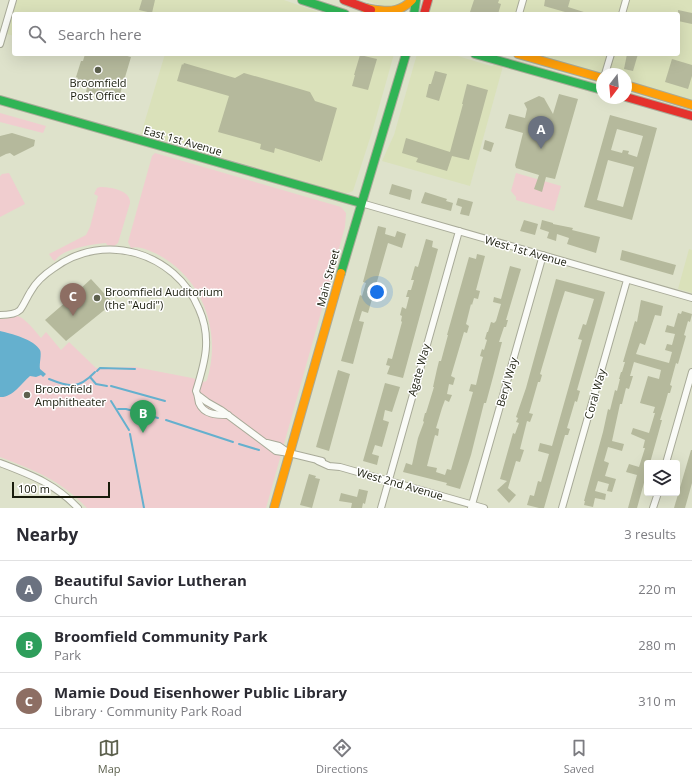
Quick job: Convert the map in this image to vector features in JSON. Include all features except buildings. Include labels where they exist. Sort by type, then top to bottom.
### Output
[{"type":"main road","points":[[302,0],[339,12]]},
{"type":"main road","points":[[344,0],[378,12]]},
{"type":"main road","points":[[366,8],[392,12],[402,8],[412,0]]},
{"type":"main road","points":[[414,12],[416,0]]},
{"type":"main road","points":[[425,12],[428,0]]},
{"type":"main road","name":"Main Street","points":[[274,508],[360,203],[405,56]]},
{"type":"main road","points":[[482,56],[596,87]]},
{"type":"main road","points":[[525,56],[596,76]]},
{"type":"main road","points":[[632,87],[692,105]]},
{"type":"main road","points":[[632,99],[692,116]]},
{"type":"main road","name":"East 1st Avenue","points":[[0,100],[360,203]]},
{"type":"street","points":[[0,44],[13,0]]},
{"type":"street","points":[[520,12],[523,0]]},
{"type":"street","points":[[623,12],[626,0]]},
{"type":"street","points":[[607,68],[610,56]]},
{"type":"street","name":"West 1st Avenue","points":[[360,203],[692,298]]},
{"type":"street","name":"Agate Way","points":[[381,508],[459,231]]},
{"type":"street","name":"West 2nd Avenue","points":[[0,315],[20,311],[32,289],[47,273],[59,264],[81,254],[107,249],[121,249],[150,258],[178,278],[191,293],[199,309],[204,323],[206,347],[203,368],[196,391],[199,396],[199,403],[206,412],[218,415],[228,415],[267,444],[279,446],[290,453],[318,461],[330,462],[340,467],[472,506],[484,508]]},
{"type":"street","name":"Beryl Way","points":[[472,506],[543,256]]},
{"type":"street","name":"Coral Way","points":[[562,508],[627,280]]},
{"type":"street","points":[[667,460],[692,372]]},
{"type":"street","points":[[0,463],[51,485],[66,496],[78,508]]},
{"type":"street","points":[[653,508],[657,496]]},
{"type":"shaded area","points":[[17,0],[284,0],[318,12],[13,12]]},
{"type":"shaded area","points":[[365,0],[408,0],[401,6],[385,7]]},
{"type":"shaded area","points":[[430,0],[692,0],[692,104],[632,87],[632,68],[596,68],[596,73],[526,56],[680,56],[680,12],[427,12]]},
{"type":"shaded area","points":[[12,17],[12,35],[7,34]]},
{"type":"shaded area","points":[[164,56],[393,56],[372,132],[353,191],[348,193],[343,193],[141,134]]},
{"type":"shaded area","points":[[416,56],[458,56],[491,66],[497,64],[503,66],[470,186],[382,161],[394,135]]},
{"type":"shaded area","points":[[0,113],[46,126],[43,133],[0,122]]},
{"type":"shaded area","points":[[155,153],[341,207],[346,213],[345,227],[266,508],[87,508],[77,498],[57,483],[36,472],[0,457],[0,319],[16,316],[23,319],[41,338],[46,332],[61,350],[69,342],[96,368],[135,367],[205,382],[207,380],[211,362],[212,343],[210,325],[205,308],[197,292],[186,277],[173,264],[148,250],[137,247],[131,248],[128,242],[152,156]]},
{"type":"shaded area","points":[[9,173],[25,204],[0,217],[0,176],[2,174]]},
{"type":"shaded area","points":[[516,173],[561,186],[554,211],[516,200],[516,197],[511,191]]},
{"type":"shaded area","points":[[100,187],[124,192],[129,199],[130,203],[118,243],[114,246],[107,245],[106,243],[70,250],[58,257],[55,261],[53,260],[49,254],[86,235],[90,227],[98,196],[94,194],[97,188]]},
{"type":"shaded area","points":[[689,249],[692,250],[692,293],[678,289]]},
{"type":"water","points":[[0,331],[28,340],[37,346],[41,352],[40,369],[46,374],[43,377],[41,375],[36,377],[30,376],[16,390],[4,397],[0,397]]},
{"type":"waterway","points":[[97,371],[100,368],[135,369]]},
{"type":"waterway","points":[[49,379],[62,384],[73,385],[83,382],[95,372]]},
{"type":"waterway","points":[[90,377],[96,384],[107,386]]},
{"type":"waterway","points":[[111,386],[165,401]]},
{"type":"waterway","points":[[111,401],[129,430]]},
{"type":"waterway","points":[[118,409],[126,409],[158,418]]},
{"type":"waterway","points":[[166,420],[233,442]]},
{"type":"waterway","points":[[130,434],[144,508]]},
{"type":"waterway","points":[[239,444],[259,450]]},
{"type":"traffic: fast","points":[[302,0],[339,12]]},
{"type":"traffic: fast","points":[[414,12],[416,0]]},
{"type":"traffic: fast","points":[[341,273],[405,56]]},
{"type":"traffic: fast","points":[[482,56],[596,88]]},
{"type":"traffic: fast","points":[[0,100],[361,203]]},
{"type":"traffic: slow","points":[[365,8],[384,11],[396,10],[407,5],[412,0]]},
{"type":"traffic: slow","points":[[525,56],[596,76]]},
{"type":"traffic: slow","points":[[632,87],[692,105]]},
{"type":"traffic: slow","points":[[274,508],[341,273]]},
{"type":"traffic: jam","points":[[344,0],[371,10]]},
{"type":"traffic: jam","points":[[425,12],[428,0]]},
{"type":"traffic: jam","points":[[632,99],[692,116]]},
{"type":"place","name":"Broomfield Post Office","points":[[98,70]]},
{"type":"place","name":"Beautiful Savior Lutheran","points":[[541,149]]},
{"type":"place","name":"Broomfield Auditorium (the \"Audi\")","points":[[97,298]]},
{"type":"place","name":"Mamie Doud Eisenhower Public Library","points":[[73,316]]},
{"type":"place","name":"Broomfield Amphitheater","points":[[27,395]]},
{"type":"place","name":"Broomfield Community Park","points":[[143,433]]}]
